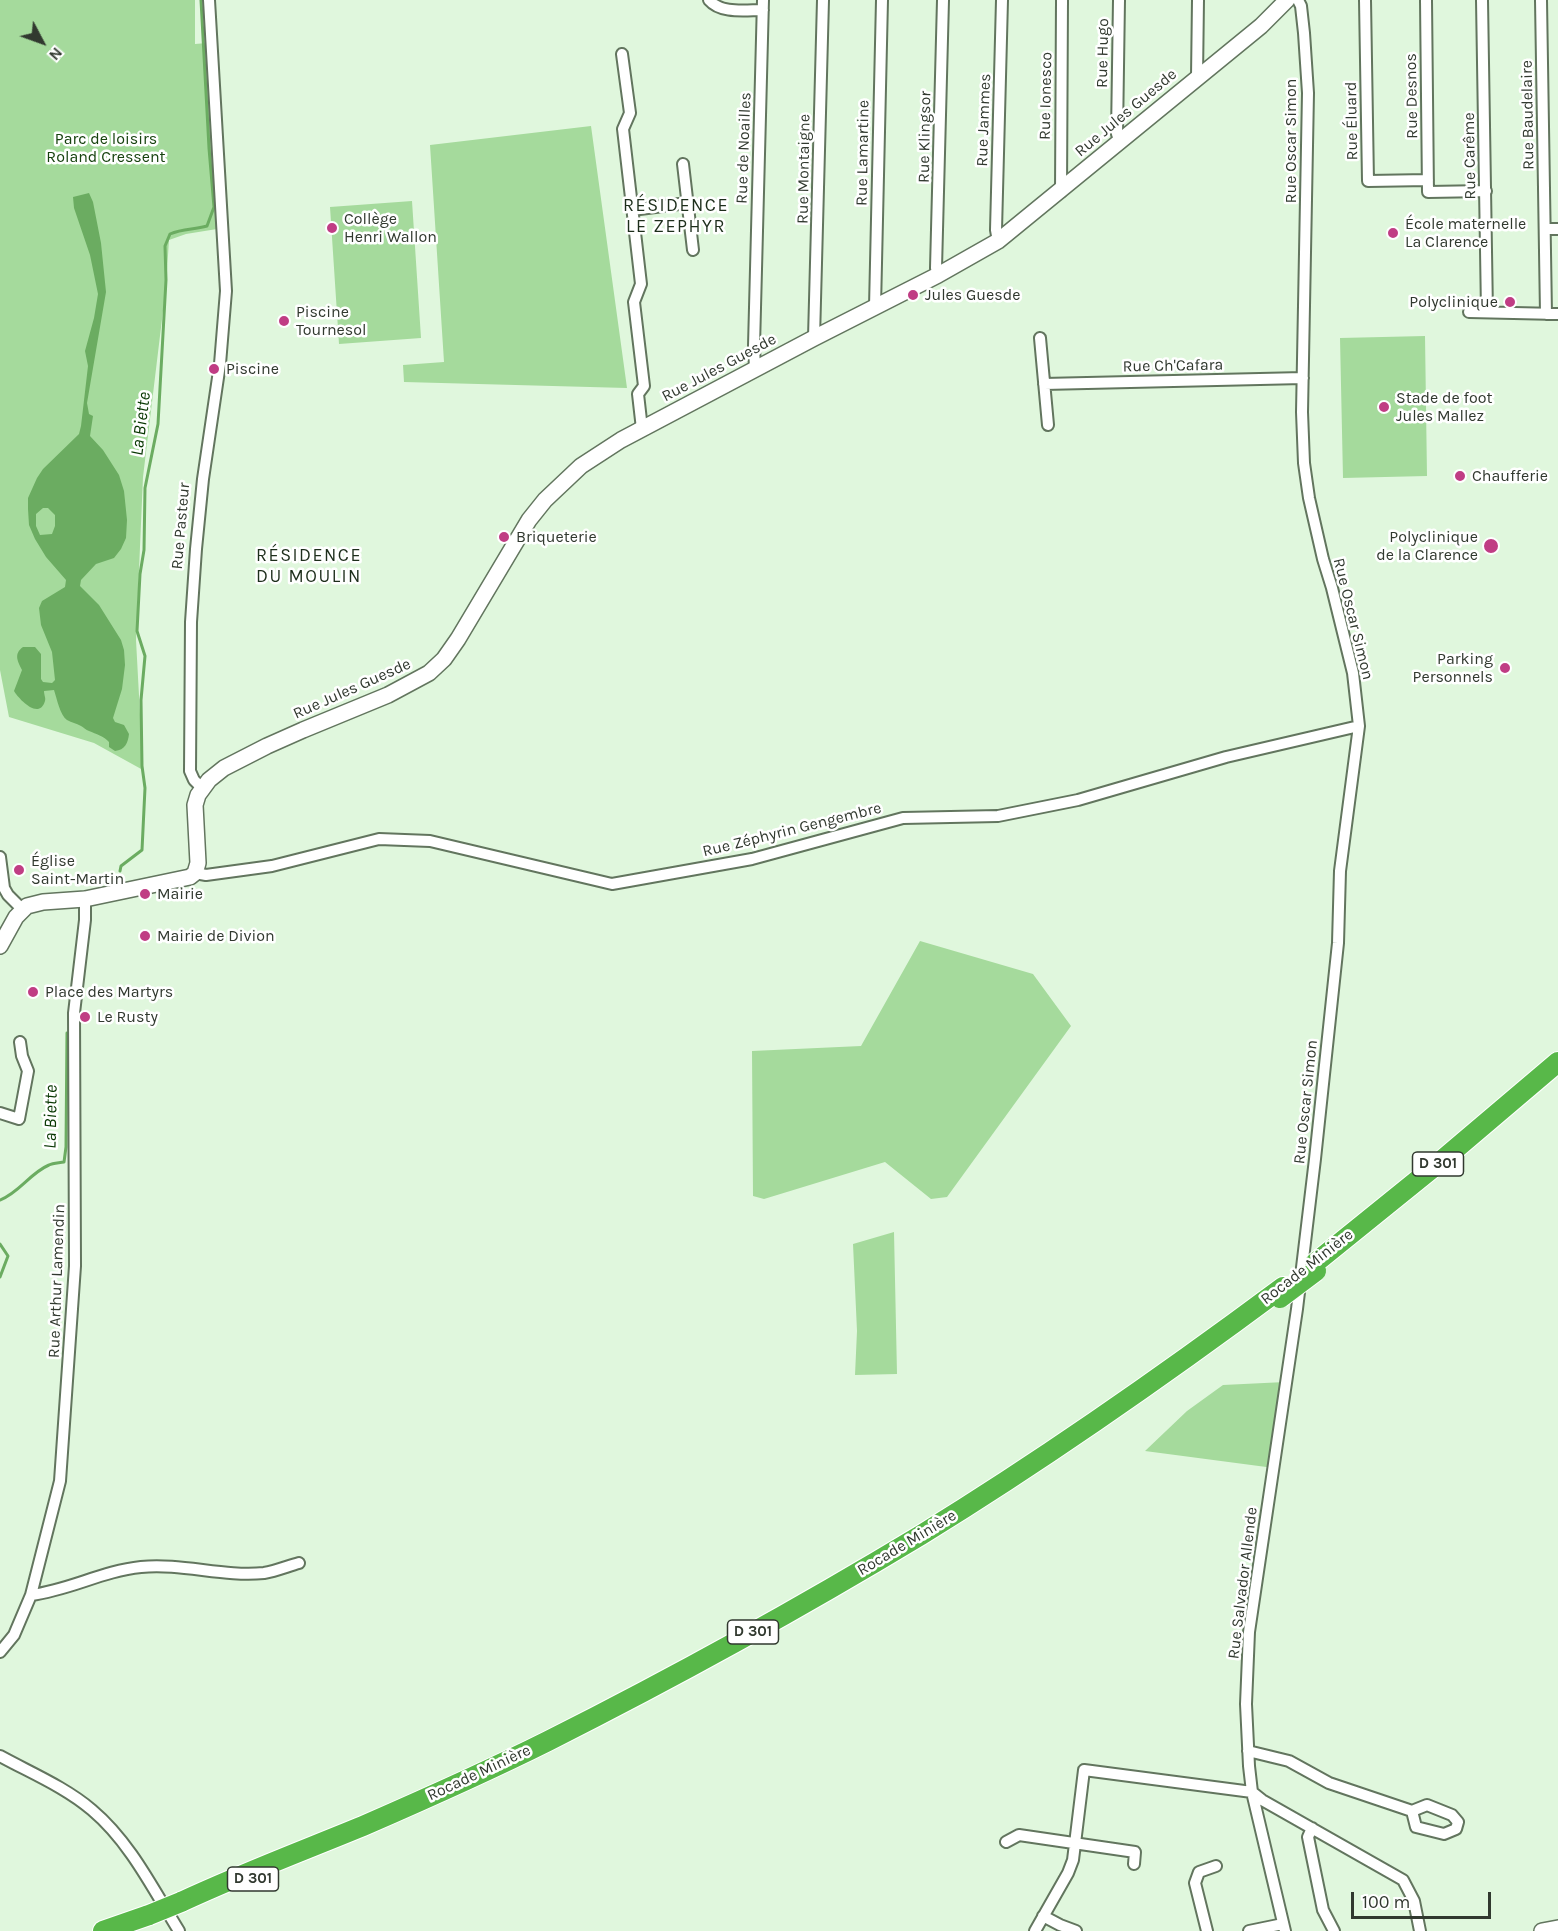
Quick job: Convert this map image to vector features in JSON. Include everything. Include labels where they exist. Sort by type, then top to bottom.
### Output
[{"type":"highway","name":"Rocade Minière","points":[[103,1931],[181,1902],[411,1805],[547,1742],[747,1636],[902,1546],[1287,1298],[1315,1267],[1558,1062]]},
{"type":"highway","name":"Rocade Minière","points":[[1315,1267],[1454,1160],[1558,1071]]},
{"type":"main road","name":"Rue Jules Guesde","points":[[202,788],[224,768],[303,730],[388,696],[429,674],[444,659],[458,639],[519,534],[545,500],[581,466],[642,429],[938,275],[998,241],[1261,26],[1287,0]]},
{"type":"main road","points":[[0,946],[22,909],[43,902],[85,899],[190,877],[195,873],[199,856],[194,816],[195,805],[202,788]]},
{"type":"main road","points":[[1542,1931],[1558,1928]]},
{"type":"street","name":"Rue Pasteur","points":[[202,788],[194,780],[190,771],[191,622],[203,479],[220,364],[226,291],[209,0]]},
{"type":"street","points":[[708,0],[714,7],[722,9],[763,5]]},
{"type":"street","name":"Rue Montaigne","points":[[814,338],[823,0]]},
{"type":"street","name":"Rue Lamartine","points":[[875,307],[882,0]]},
{"type":"street","name":"Rue Klingsor","points":[[938,275],[936,268],[943,0]]},
{"type":"street","name":"Rue Jammes","points":[[998,241],[996,220],[1002,0]]},
{"type":"street","name":"Rue Ionesco","points":[[1060,192],[1062,0]]},
{"type":"street","name":"Rue Hugo","points":[[1119,0],[1117,134],[1120,142]]},
{"type":"street","points":[[1197,77],[1198,0]]},
{"type":"street","name":"Rue Oscar Simon","points":[[1287,1298],[1305,1245],[1336,965],[1340,871],[1359,726],[1353,673],[1309,498],[1303,446],[1308,93],[1304,33],[1301,6],[1298,0]]},
{"type":"street","name":"Rue Éluard","points":[[1365,0],[1368,181],[1428,180]]},
{"type":"street","name":"Rue Desnos","points":[[1426,0],[1428,192],[1486,191]]},
{"type":"street","name":"Rue Carême","points":[[1482,0],[1487,312]]},
{"type":"street","name":"Rue Baudelaire","points":[[1541,0],[1546,314]]},
{"type":"street","name":"Rue de Noailles","points":[[755,369],[763,5]]},
{"type":"street","points":[[621,54],[630,113],[622,129],[641,284],[634,302],[644,386],[638,394],[642,429]]},
{"type":"street","points":[[683,164],[693,250]]},
{"type":"street","points":[[632,210],[687,203]]},
{"type":"street","points":[[1545,229],[1558,229]]},
{"type":"street","points":[[1469,312],[1558,314]]},
{"type":"street","points":[[1040,338],[1048,425]]},
{"type":"street","name":"Rue Ch'Cafara","points":[[1044,384],[1303,378]]},
{"type":"street","name":"Rue Zéphyrin Gengembre","points":[[195,873],[206,875],[272,866],[379,839],[430,841],[612,884],[752,859],[903,818],[998,816],[1078,800],[1226,757],[1359,726]]},
{"type":"street","points":[[0,857],[4,888],[22,909]]},
{"type":"street","name":"Rue Arthur Lamendin","points":[[0,1652],[14,1635],[31,1595],[60,1481],[75,1266],[74,1013],[85,920],[85,899]]},
{"type":"street","points":[[0,1113],[19,1119],[28,1071],[20,1042]]},
{"type":"street","name":"Rue Salvador Allende","points":[[1284,1927],[1252,1792],[1246,1704],[1249,1632],[1287,1298]]},
{"type":"street","points":[[31,1595],[74,1586],[106,1573],[138,1567],[162,1565],[228,1572],[265,1573],[299,1563]]},
{"type":"street","points":[[1248,1751],[1289,1761],[1329,1783],[1412,1811]]},
{"type":"street","points":[[0,1756],[69,1794],[108,1824],[124,1843],[179,1931]]},
{"type":"street","points":[[1035,1931],[1068,1873],[1075,1842],[1084,1770],[1252,1792],[1403,1880],[1414,1900],[1420,1931]]},
{"type":"street","points":[[1312,1828],[1308,1837],[1323,1910],[1334,1931]]},
{"type":"street","points":[[1006,1842],[1019,1835],[1135,1852],[1134,1864]]},
{"type":"street","points":[[1207,1931],[1195,1883],[1199,1872],[1216,1866]]},
{"type":"street","points":[[1043,1916],[1076,1931]]},
{"type":"street","points":[[1249,1931],[1284,1927]]},
{"type":"green space","name":"Parc de loisirs Roland Cressent","points":[[0,0],[195,0],[195,44],[207,43],[217,229],[186,234],[169,240],[166,286],[143,477],[136,640],[143,770],[94,743],[9,717],[0,670]]},
{"type":"green space","points":[[591,126],[627,388],[404,382],[403,365],[444,362],[430,145]]},
{"type":"green space","points":[[412,201],[421,338],[339,344],[330,207]]},
{"type":"green space","name":"Stade de foot Jules Mallez","points":[[1425,336],[1427,476],[1343,478],[1340,338]]},
{"type":"green space","points":[[920,941],[1033,974],[1071,1026],[947,1197],[931,1199],[885,1162],[764,1199],[753,1196],[752,1051],[861,1046]]},
{"type":"green space","points":[[894,1232],[897,1374],[855,1375],[857,1331],[853,1244]]},
{"type":"green space","points":[[1285,1382],[1274,1468],[1145,1451],[1187,1411],[1223,1385]]},
{"type":"shaded area","points":[[89,193],[93,202],[101,243],[106,292],[87,403],[89,414],[93,416],[90,436],[103,450],[119,475],[124,491],[127,520],[126,538],[121,549],[114,558],[96,564],[81,580],[80,586],[99,605],[121,640],[124,650],[122,689],[113,718],[115,722],[124,725],[129,734],[125,745],[115,751],[109,747],[109,742],[105,738],[65,718],[54,690],[44,691],[45,701],[38,709],[29,706],[14,691],[22,670],[17,655],[23,647],[35,647],[41,654],[43,682],[52,683],[55,680],[52,652],[41,625],[39,608],[42,601],[65,587],[66,580],[46,557],[35,539],[29,525],[28,498],[43,469],[79,434],[81,426],[88,366],[85,351],[98,294],[90,255],[74,208],[73,197]],"holes":[[[43,508],[48,508],[55,515],[55,526],[52,534],[40,535],[36,526],[36,514]]]},
{"type":"waterway","name":"La Biette","points":[[120,871],[121,866],[142,850],[145,788],[142,766],[141,700],[145,656],[137,631],[140,574],[144,550],[145,488],[158,424],[166,280],[165,246],[170,234],[207,226],[214,207],[201,0]]},
{"type":"waterway","name":"La Biette","points":[[0,1200],[13,1193],[42,1169],[51,1164],[64,1162],[67,1033]]},
{"type":"waterway","name":"La Biette","points":[[0,1244],[8,1256],[0,1277]]},
{"type":"place","name":"Collège Henri Wallon","points":[[332,228]]},
{"type":"place","name":"École maternelle La Clarence","points":[[1393,233]]},
{"type":"place","name":"Jules Guesde","points":[[913,295]]},
{"type":"place","name":"Polyclinique","points":[[1510,302]]},
{"type":"place","name":"Piscine Tournesol","points":[[284,321]]},
{"type":"place","name":"Piscine","points":[[214,369]]},
{"type":"place","name":"Stade de foot Jules Mallez","points":[[1384,407]]},
{"type":"place","name":"Chaufferie","points":[[1460,476]]},
{"type":"place","name":"Briqueterie","points":[[504,537]]},
{"type":"place","name":"Polyclinique de la Clarence","points":[[1491,546]]},
{"type":"place","name":"Parking Personnels","points":[[1505,668]]},
{"type":"place","name":"Église Saint-Martin","points":[[19,870]]},
{"type":"place","name":"Mairie","points":[[145,894]]},
{"type":"place","name":"Mairie de Divion","points":[[145,936]]},
{"type":"place","name":"Place des Martyrs","points":[[33,992]]},
{"type":"place","name":"Le Rusty","points":[[85,1017]]},
{"type":"district","name":"RÉSIDENCE LE ZEPHYR","points":[[676,216]]},
{"type":"district","name":"RÉSIDENCE DU MOULIN","points":[[309,566]]}]
